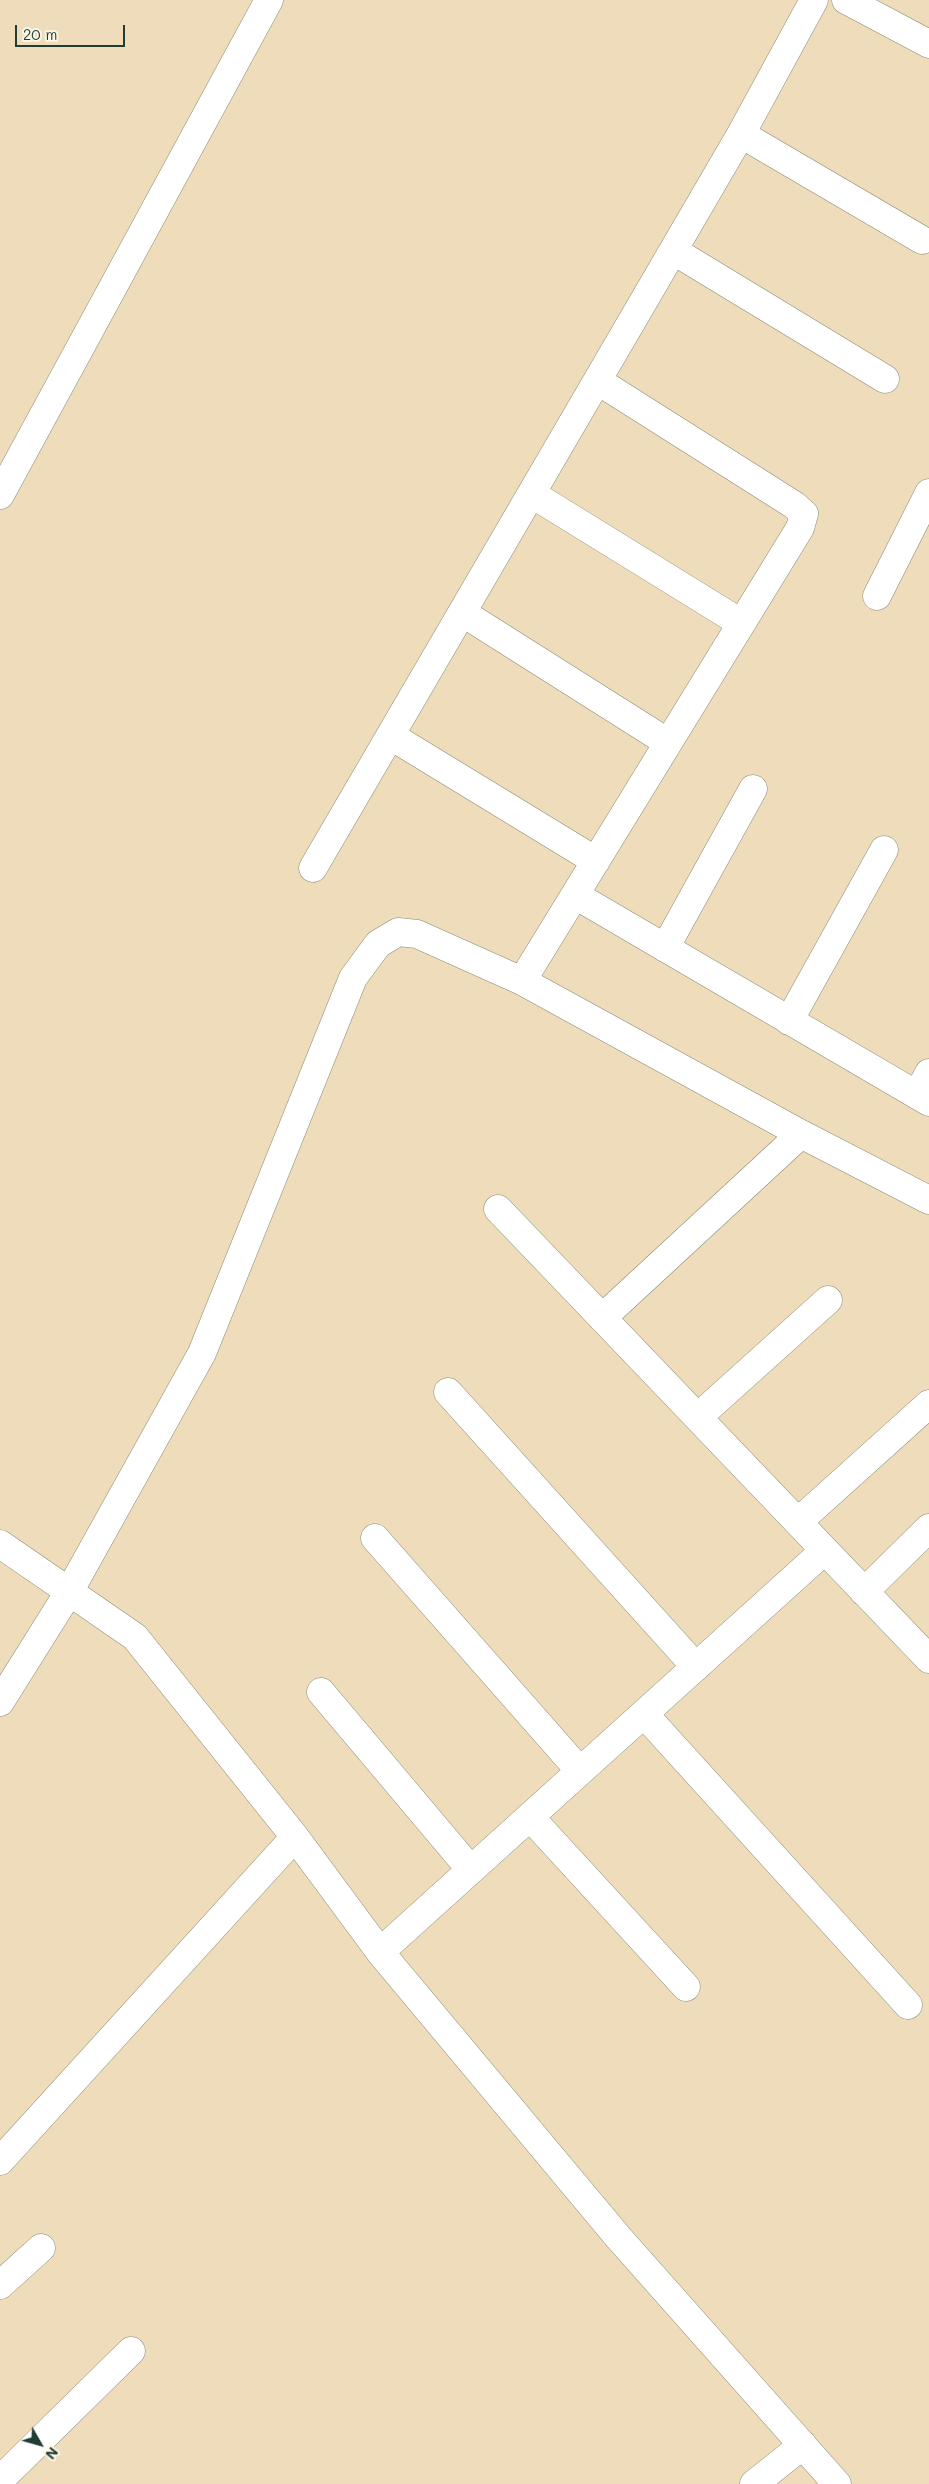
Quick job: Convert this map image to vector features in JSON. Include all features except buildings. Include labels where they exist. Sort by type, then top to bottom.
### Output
[{"type":"street","points":[[0,495],[269,0]]},
{"type":"street","points":[[313,868],[674,251],[741,134],[814,0]]},
{"type":"street","points":[[846,0],[929,44]]},
{"type":"street","points":[[741,134],[922,240]]},
{"type":"street","points":[[674,251],[885,379]]},
{"type":"street","points":[[522,982],[667,742],[800,528],[804,514],[794,505],[598,381]]},
{"type":"street","points":[[877,596],[929,493]]},
{"type":"street","points":[[532,494],[740,623]]},
{"type":"street","points":[[463,613],[667,742]]},
{"type":"street","points":[[391,736],[596,861]]},
{"type":"street","points":[[665,948],[753,789]]},
{"type":"street","points":[[790,1021],[884,850]]},
{"type":"street","points":[[575,895],[790,1021],[925,1090]]},
{"type":"street","points":[[0,1702],[69,1592],[202,1353],[353,978],[366,956],[378,944],[398,932],[417,934],[522,982],[800,1134],[929,1200]]},
{"type":"street","points":[[602,1318],[800,1134]]},
{"type":"street","points":[[498,1209],[799,1521],[824,1551],[929,1659]]},
{"type":"street","points":[[698,1417],[828,1300]]},
{"type":"street","points":[[448,1392],[696,1667]]},
{"type":"street","points":[[799,1521],[929,1404]]},
{"type":"street","points":[[864,1592],[929,1528]]},
{"type":"street","points":[[375,1538],[580,1771]]},
{"type":"street","points":[[0,1544],[134,1637],[295,1838],[380,1952],[618,2237],[837,2484]]},
{"type":"street","points":[[380,1952],[824,1551]]},
{"type":"street","points":[[321,1692],[471,1870]]},
{"type":"street","points":[[644,1714],[908,2005]]},
{"type":"street","points":[[530,1817],[686,1987]]},
{"type":"street","points":[[0,2160],[295,1838]]},
{"type":"street","points":[[0,2285],[41,2248]]},
{"type":"street","points":[[2,2480],[131,2352]]},
{"type":"street","points":[[754,2484],[803,2445]]}]
